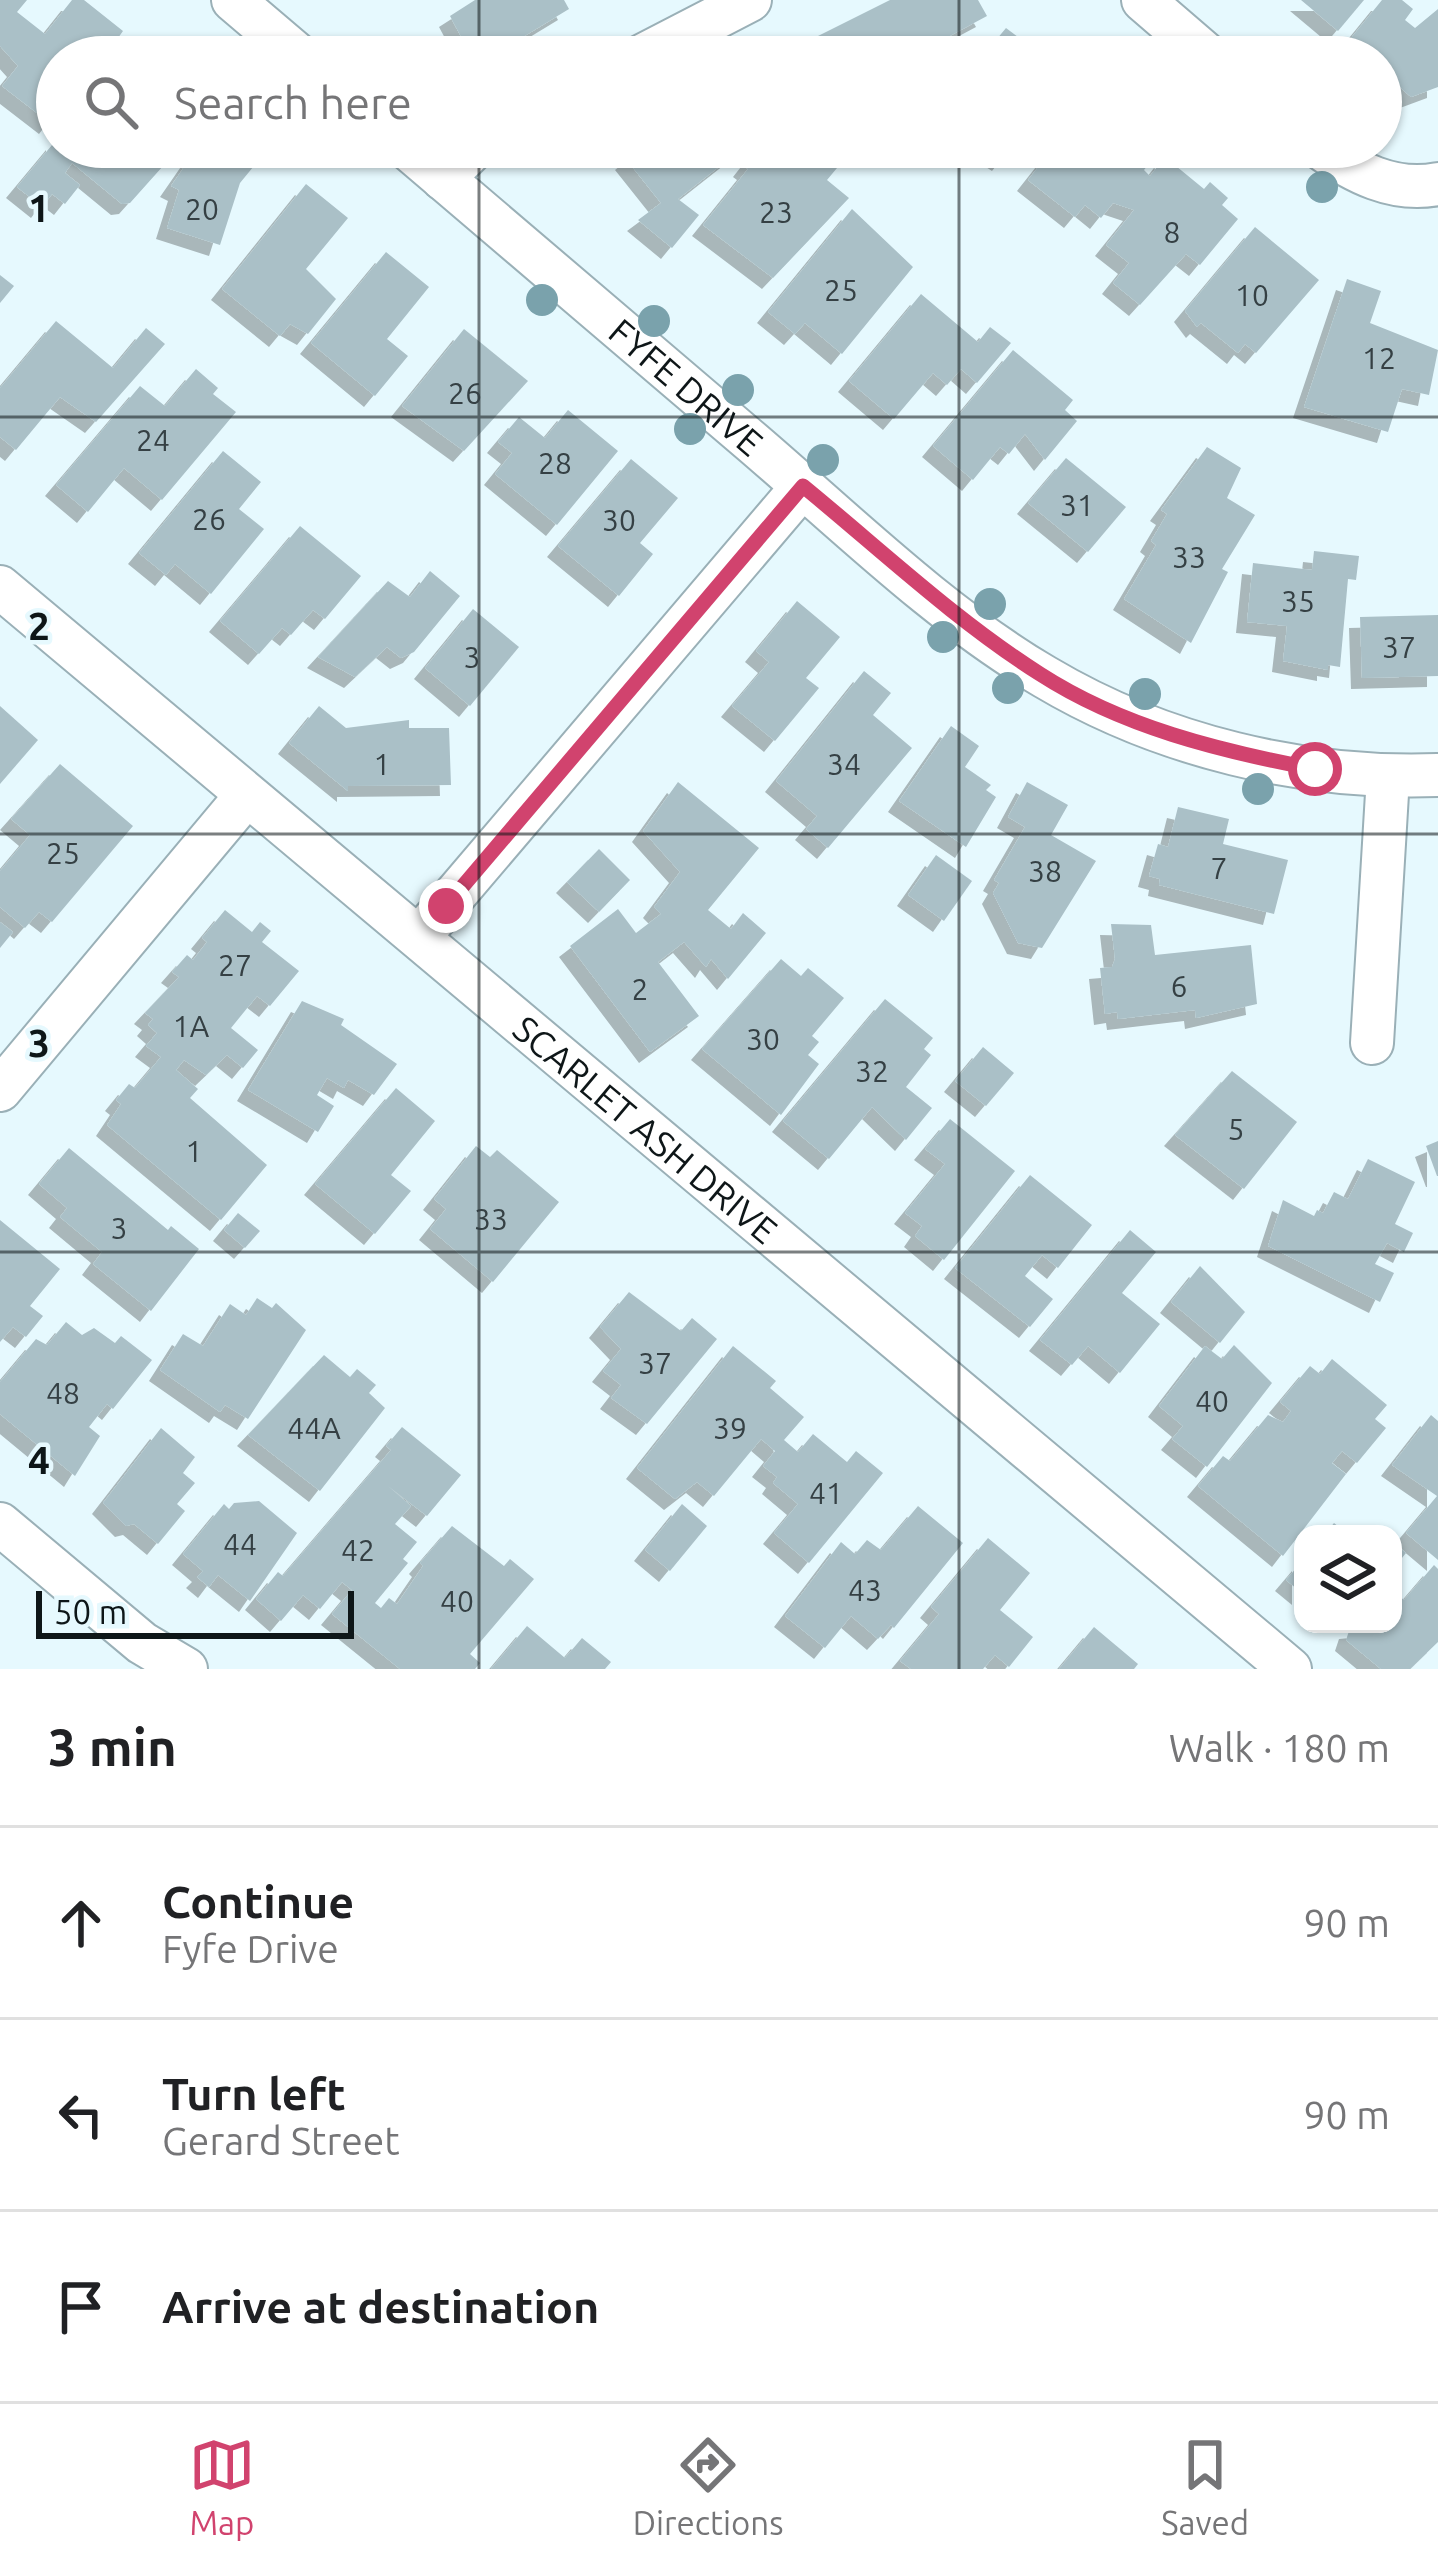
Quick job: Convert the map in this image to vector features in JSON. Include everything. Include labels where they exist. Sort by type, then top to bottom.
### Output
[{"type":"street","points":[[233,0],[275,36]]},
{"type":"street","points":[[681,36],[750,0]]},
{"type":"street","points":[[1143,0],[1185,36]]},
{"type":"street","name":"FYFE DRIVE","points":[[431,168],[803,486],[1002,648],[1088,700],[1152,728],[1237,754],[1388,777],[1438,775]]},
{"type":"street","points":[[443,178],[453,168]]},
{"type":"street","points":[[1350,168],[1390,184],[1438,184]]},
{"type":"street","points":[[418,937],[803,486]]},
{"type":"street","name":"SCARLET ASH DRIVE","points":[[0,587],[1289,1669]]},
{"type":"street","points":[[1372,1043],[1388,777]]},
{"type":"street","points":[[0,1090],[246,796]]},
{"type":"street","points":[[0,1524],[142,1643],[186,1669]]},
{"type":"building","points":[[0,0],[27,0],[17,12],[45,34],[72,0],[84,0],[123,31],[119,36],[36,36],[36,112],[2,86],[18,66],[0,46]]},
{"type":"building","points":[[475,0],[564,0],[569,9],[525,36],[461,36],[450,16]]},
{"type":"building","points":[[890,0],[978,0],[987,16],[950,36],[818,36]]},
{"type":"building","points":[[1301,0],[1364,0],[1338,31]]},
{"type":"building","points":[[1382,0],[1402,0],[1413,9],[1405,20],[1415,28],[1438,9],[1438,87],[1411,97],[1402,89],[1402,36],[1353,36]]},
{"type":"building","points":[[36,164],[36,168],[68,168],[65,173],[80,185],[65,204],[52,194],[42,207],[17,187]]},
{"type":"building","points":[[78,168],[161,168],[130,203],[122,204]]},
{"type":"building","points":[[183,168],[252,168],[240,183],[220,245],[167,228],[179,190],[171,186]]},
{"type":"building","points":[[633,168],[717,168],[678,199],[699,215],[672,248],[638,220],[661,203]]},
{"type":"building","points":[[837,168],[827,180],[849,198],[773,278],[703,225],[748,169]]},
{"type":"building","points":[[1037,168],[1146,168],[1150,176],[1156,168],[1178,168],[1204,189],[1210,182],[1228,198],[1222,205],[1238,219],[1200,265],[1186,254],[1140,305],[1113,283],[1129,263],[1106,245],[1134,210],[1113,203],[1101,218],[1085,205],[1075,217],[1028,180]]},
{"type":"building","points":[[306,184],[348,218],[306,269],[336,299],[308,334],[290,324],[280,336],[222,289]]},
{"type":"building","points":[[852,209],[913,267],[842,354],[805,323],[795,334],[768,312]]},
{"type":"building","points":[[1255,227],[1319,280],[1256,353],[1245,344],[1238,353],[1201,323],[1197,327],[1185,311]]},
{"type":"building","points":[[386,252],[429,287],[387,339],[408,356],[375,396],[311,343]]},
{"type":"building","points":[[0,275],[14,286],[0,303]]},
{"type":"building","points":[[1347,279],[1381,291],[1370,323],[1438,350],[1429,395],[1402,389],[1388,432],[1304,407]]},
{"type":"building","points":[[921,294],[978,342],[990,327],[1011,343],[977,383],[961,369],[947,385],[933,373],[894,419],[849,381]]},
{"type":"building","points":[[56,321],[113,368],[146,328],[165,344],[96,422],[60,397],[16,450],[0,437],[0,388]]},
{"type":"building","points":[[464,329],[528,381],[464,451],[402,406]]},
{"type":"building","points":[[1013,350],[1073,400],[1065,410],[1077,421],[1045,460],[1025,434],[1009,454],[1000,447],[973,480],[933,446]]},
{"type":"building","points":[[196,369],[218,388],[213,394],[236,412],[162,500],[124,468],[88,512],[56,485],[140,386],[165,406]]},
{"type":"building","points":[[568,410],[618,451],[557,525],[495,474],[512,453],[498,442],[519,417],[545,438]]},
{"type":"building","points":[[1207,447],[1241,468],[1227,498],[1255,515],[1222,569],[1228,572],[1191,643],[1124,599],[1156,545],[1151,541],[1167,514],[1161,510]]},
{"type":"building","points":[[223,451],[261,482],[239,509],[264,529],[211,594],[175,564],[166,575],[139,553]]},
{"type":"building","points":[[1066,458],[1126,507],[1088,552],[1028,503]]},
{"type":"building","points":[[631,459],[678,498],[640,543],[653,554],[619,596],[558,546]]},
{"type":"building","points":[[300,526],[361,576],[325,619],[313,610],[291,635],[282,628],[259,654],[220,621]]},
{"type":"building","points":[[1314,551],[1359,556],[1356,580],[1348,579],[1340,667],[1328,665],[1328,670],[1283,661],[1287,626],[1247,622],[1253,563],[1312,570]]},
{"type":"building","points":[[430,571],[460,596],[414,652],[401,658],[387,647],[355,677],[318,657],[388,581],[410,597]]},
{"type":"building","points":[[797,601],[840,637],[806,678],[819,688],[775,741],[732,706],[769,662],[756,651]]},
{"type":"building","points":[[473,609],[519,647],[470,706],[425,668]]},
{"type":"building","points":[[1438,615],[1438,676],[1362,678],[1360,617]]},
{"type":"building","points":[[864,671],[891,693],[873,715],[912,748],[828,848],[806,829],[817,816],[776,781]]},
{"type":"building","points":[[0,706],[38,740],[0,784]]},
{"type":"building","points":[[319,706],[346,728],[409,720],[409,728],[449,728],[451,785],[348,786],[348,791],[289,743]]},
{"type":"building","points":[[951,726],[979,746],[965,767],[991,785],[986,790],[996,797],[966,847],[899,801]]},
{"type":"building","points":[[60,764],[133,826],[52,922],[39,912],[25,928],[0,907],[0,871],[30,835],[11,819]]},
{"type":"building","points":[[678,782],[759,848],[708,910],[731,929],[743,913],[766,933],[728,979],[711,959],[706,967],[684,942],[658,962],[699,1016],[650,1052],[570,946],[618,909],[636,933],[661,914],[654,907],[680,872],[643,831]]},
{"type":"building","points":[[1027,782],[1068,805],[1051,835],[1096,861],[1042,948],[1018,943],[993,893],[999,883],[994,880],[1025,827],[1008,817]]},
{"type":"building","points":[[1178,807],[1229,819],[1223,844],[1288,860],[1274,914],[1159,885],[1160,879],[1149,876],[1158,844],[1168,847]]},
{"type":"building","points":[[599,849],[630,880],[599,912],[567,882]]},
{"type":"building","points":[[936,855],[972,881],[944,921],[908,895]]},
{"type":"building","points":[[225,910],[252,932],[260,922],[271,931],[262,942],[299,971],[270,1006],[257,996],[231,1028],[258,1050],[243,1068],[227,1055],[206,1075],[184,1060],[176,1070],[198,1089],[190,1098],[267,1165],[221,1220],[107,1125],[121,1104],[116,1100],[129,1084],[135,1088],[161,1057],[146,1046],[157,1033],[148,1025],[153,1019],[145,1013],[179,977],[172,972],[187,955],[193,960],[207,942],[202,938]]},
{"type":"building","points":[[0,922],[13,932],[0,948]]},
{"type":"building","points":[[1111,924],[1151,925],[1155,955],[1251,945],[1257,1004],[1196,1018],[1195,1010],[1118,1019],[1117,1012],[1105,1014],[1100,968],[1112,967],[1115,959]]},
{"type":"building","points":[[781,959],[801,976],[808,968],[844,998],[812,1036],[819,1042],[808,1055],[819,1064],[781,1115],[702,1049]]},
{"type":"building","points":[[885,999],[933,1038],[924,1049],[931,1055],[906,1087],[932,1108],[906,1140],[872,1107],[829,1159],[783,1121]]},
{"type":"building","points":[[302,1001],[344,1019],[341,1025],[397,1064],[374,1095],[348,1080],[344,1088],[327,1078],[317,1095],[334,1106],[318,1132],[248,1090]]},
{"type":"building","points":[[983,1047],[1014,1073],[986,1106],[955,1081]]},
{"type":"building","points":[[1232,1071],[1297,1122],[1244,1189],[1175,1135]]},
{"type":"building","points":[[396,1088],[435,1121],[391,1175],[411,1191],[375,1234],[315,1184]]},
{"type":"building","points":[[950,1119],[1015,1171],[944,1260],[915,1236],[922,1226],[905,1213],[945,1164],[925,1149]]},
{"type":"building","points":[[1438,1141],[1438,1176],[1437,1176],[1426,1146]]},
{"type":"building","points":[[476,1146],[490,1157],[497,1150],[559,1202],[493,1282],[430,1229],[446,1209],[434,1199]]},
{"type":"building","points":[[69,1148],[168,1230],[171,1226],[199,1249],[151,1311],[93,1264],[102,1252],[60,1217],[67,1208],[39,1184]]},
{"type":"building","points":[[1368,1159],[1415,1182],[1395,1224],[1413,1233],[1404,1252],[1387,1243],[1375,1264],[1394,1273],[1380,1302],[1268,1246],[1283,1200],[1314,1216],[1317,1210],[1323,1213],[1334,1192],[1348,1199]]},
{"type":"building","points":[[1030,1175],[1092,1225],[1058,1268],[1042,1255],[1025,1276],[1053,1299],[1030,1327],[955,1268]]},
{"type":"building","points":[[238,1213],[260,1231],[245,1248],[224,1230]]},
{"type":"building","points":[[0,1220],[60,1269],[30,1306],[43,1316],[26,1337],[13,1327],[0,1342]]},
{"type":"building","points":[[1130,1230],[1156,1252],[1122,1293],[1160,1324],[1120,1373],[1088,1346],[1072,1365],[1040,1340]]},
{"type":"building","points":[[1200,1266],[1245,1312],[1220,1343],[1171,1302]]},
{"type":"building","points":[[629,1292],[681,1331],[692,1318],[717,1339],[647,1424],[611,1398],[621,1385],[603,1371],[621,1349],[600,1327]]},
{"type":"building","points":[[257,1298],[272,1308],[276,1303],[306,1330],[248,1419],[225,1405],[220,1412],[160,1370],[183,1334],[203,1346],[230,1304],[246,1315]]},
{"type":"building","points":[[66,1322],[82,1335],[94,1328],[115,1343],[121,1336],[152,1360],[113,1409],[107,1404],[89,1427],[100,1436],[75,1476],[0,1414],[0,1382],[36,1339],[47,1345]]},
{"type":"building","points":[[1234,1345],[1272,1383],[1207,1467],[1172,1439],[1183,1426],[1159,1406],[1205,1346],[1222,1359]]},
{"type":"building","points":[[733,1346],[776,1381],[770,1388],[804,1417],[784,1440],[798,1452],[813,1434],[847,1462],[856,1451],[883,1473],[809,1563],[774,1533],[798,1504],[773,1483],[777,1477],[763,1466],[775,1451],[761,1439],[714,1496],[697,1482],[675,1499],[637,1468]]},
{"type":"building","points":[[324,1355],[350,1377],[357,1369],[376,1385],[369,1393],[385,1408],[320,1491],[248,1435]]},
{"type":"building","points":[[1332,1359],[1387,1405],[1375,1419],[1386,1428],[1357,1463],[1342,1451],[1332,1463],[1346,1474],[1307,1525],[1294,1525],[1294,1542],[1283,1556],[1198,1486],[1223,1456],[1230,1461],[1268,1415],[1283,1422],[1291,1411],[1280,1402],[1310,1366],[1320,1374]]},
{"type":"building","points":[[1431,1415],[1438,1421],[1438,1560],[1406,1533],[1437,1496],[1392,1465]]},
{"type":"building","points":[[402,1427],[461,1475],[427,1516],[388,1486],[411,1506],[395,1524],[417,1542],[403,1559],[408,1563],[375,1603],[381,1608],[389,1598],[397,1604],[423,1566],[420,1563],[452,1526],[504,1566],[510,1559],[534,1579],[470,1654],[480,1663],[475,1669],[400,1669],[332,1614],[352,1590],[342,1582],[320,1609],[303,1595],[281,1621],[256,1599],[278,1572],[283,1576],[391,1450],[386,1446]]},
{"type":"building","points":[[161,1428],[195,1457],[183,1473],[195,1483],[177,1504],[185,1511],[158,1544],[134,1524],[126,1526],[103,1503]]},
{"type":"building","points":[[259,1501],[297,1533],[250,1601],[218,1575],[209,1587],[197,1577],[203,1571],[183,1554],[224,1504],[229,1509],[234,1503]]},
{"type":"building","points":[[682,1504],[707,1526],[670,1571],[645,1550]]},
{"type":"building","points":[[918,1506],[963,1543],[894,1628],[891,1625],[878,1639],[851,1616],[825,1648],[785,1616],[841,1542],[855,1554],[867,1540],[881,1550]]},
{"type":"building","points":[[988,1538],[1030,1573],[1000,1610],[1033,1637],[1009,1667],[995,1655],[983,1669],[911,1669],[900,1661],[939,1614],[931,1607]]},
{"type":"building","points":[[1434,1565],[1438,1569],[1438,1642],[1410,1669],[1381,1669],[1346,1640],[1348,1633],[1402,1633],[1404,1600]]},
{"type":"building","points":[[527,1626],[565,1658],[582,1638],[611,1662],[605,1669],[491,1669]]},
{"type":"building","points":[[1094,1627],[1138,1664],[1134,1669],[1059,1669]]},
{"type":"route","points":[[446,906],[803,486],[1043,676],[1152,728],[1237,754],[1315,769]]}]
